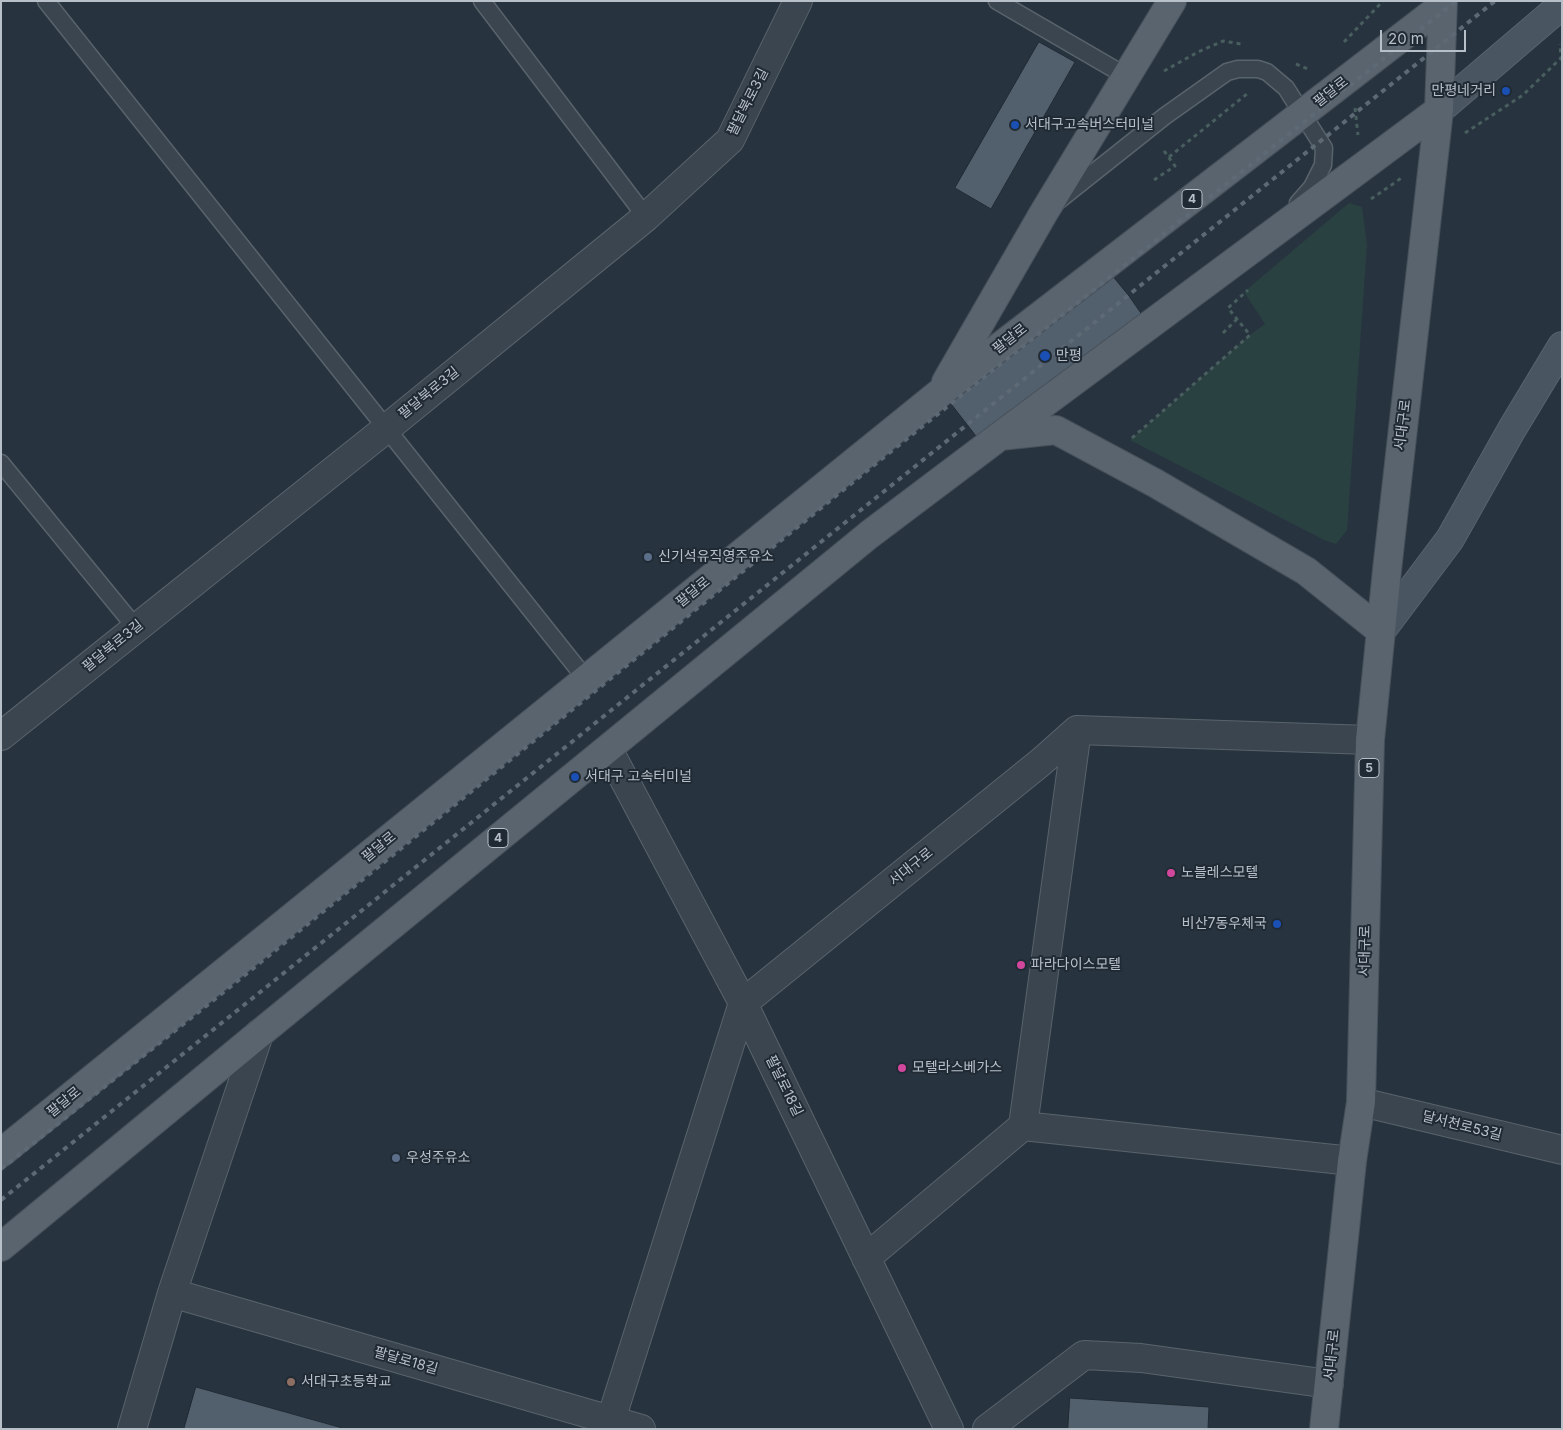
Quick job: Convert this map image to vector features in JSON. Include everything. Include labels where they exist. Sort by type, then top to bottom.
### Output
[{"type":"main road","points":[[941,392],[1043,214],[1172,1]]},
{"type":"main road","name":"팔달로","points":[[1,1152],[941,392],[1444,3]]},
{"type":"main road","name":"5","points":[[1439,110],[1444,3]]},
{"type":"main road","points":[[1439,110],[1560,6]]},
{"type":"main road","name":"서대구로","points":[[1324,1429],[1352,1161],[1361,1102],[1370,740],[1439,110]]},
{"type":"main road","name":"4","points":[[1,1247],[870,534],[1439,110]]},
{"type":"main road","points":[[1000,436],[1056,430],[1109,458],[1306,571],[1381,631],[1450,539],[1512,429],[1562,346]]},
{"type":"street","name":"팔달북로3길","points":[[1,736],[387,428],[646,217],[730,140],[798,1]]},
{"type":"street","points":[[866,1258],[1023,1126],[1076,730],[1370,740]]},
{"type":"street","name":"서대구로","points":[[743,1002],[1041,762],[1076,730]]},
{"type":"street","name":"팔달로18길","points":[[608,749],[743,1002],[949,1429]]},
{"type":"street","points":[[610,1424],[743,1002]]},
{"type":"street","points":[[132,1429],[172,1293],[259,1034]]},
{"type":"street","name":"달서천로53길","points":[[1361,1102],[1562,1150]]},
{"type":"street","points":[[1023,1126],[1352,1161]]},
{"type":"street","name":"팔달로18길","points":[[172,1293],[610,1424],[641,1429]]},
{"type":"street","points":[[988,1429],[1084,1355],[1141,1358],[1328,1384]]},
{"type":"lane","points":[[46,1],[586,679]]},
{"type":"lane","points":[[482,1],[646,217]]},
{"type":"lane","points":[[997,1],[1126,76]]},
{"type":"lane","points":[[1043,214],[1165,116],[1227,72],[1238,69],[1258,69],[1267,72],[1286,88],[1324,148],[1323,165],[1312,187],[1269,235]]},
{"type":"lane","points":[[1,463],[136,628]]},
{"type":"path","points":[[1346,41],[1367,202],[1522,94],[1561,58],[1560,6]]},
{"type":"path","points":[[1169,157],[1270,75]]},
{"type":"path","points":[[1109,458],[1250,335],[1228,308],[1249,289]]},
{"type":"path","points":[[1224,333],[1237,319]]},
{"type":"green space","points":[[1349,203],[1362,207],[1367,245],[1347,530],[1336,544],[1324,540],[1130,440],[1265,324],[1244,292]]},
{"type":"building","name":"서대구고속버스터미널","points":[[1039,42],[1075,62],[991,209],[955,188]]},
{"type":"building","points":[[1102,263],[1129,296],[1152,329],[989,453],[938,387]]},
{"type":"building","points":[[196,1387],[346,1429],[184,1429]]},
{"type":"building","points":[[1070,1398],[1209,1407],[1208,1429],[1068,1429]]},
{"type":"railway","points":[[1,1169],[235,983],[879,461],[1456,1]]},
{"type":"railway","points":[[1,1200],[1495,1]]},
{"type":"place","name":"만평네거리","points":[[1506,91]]},
{"type":"place","name":"서대구고속버스터미널","points":[[1015,125]]},
{"type":"place","name":"만평","points":[[1045,356]]},
{"type":"place","name":"신기석유직영주유소","points":[[648,557]]},
{"type":"place","name":"서대구 고속터미널","points":[[575,777]]},
{"type":"place","name":"노블레스모텔","points":[[1171,873]]},
{"type":"place","name":"비산7동우체국","points":[[1277,924]]},
{"type":"place","name":"파라다이스모텔","points":[[1021,965]]},
{"type":"place","name":"모텔라스베가스","points":[[902,1068]]},
{"type":"place","name":"우성주유소","points":[[396,1158]]},
{"type":"place","name":"서대구초등학교","points":[[291,1382]]}]
